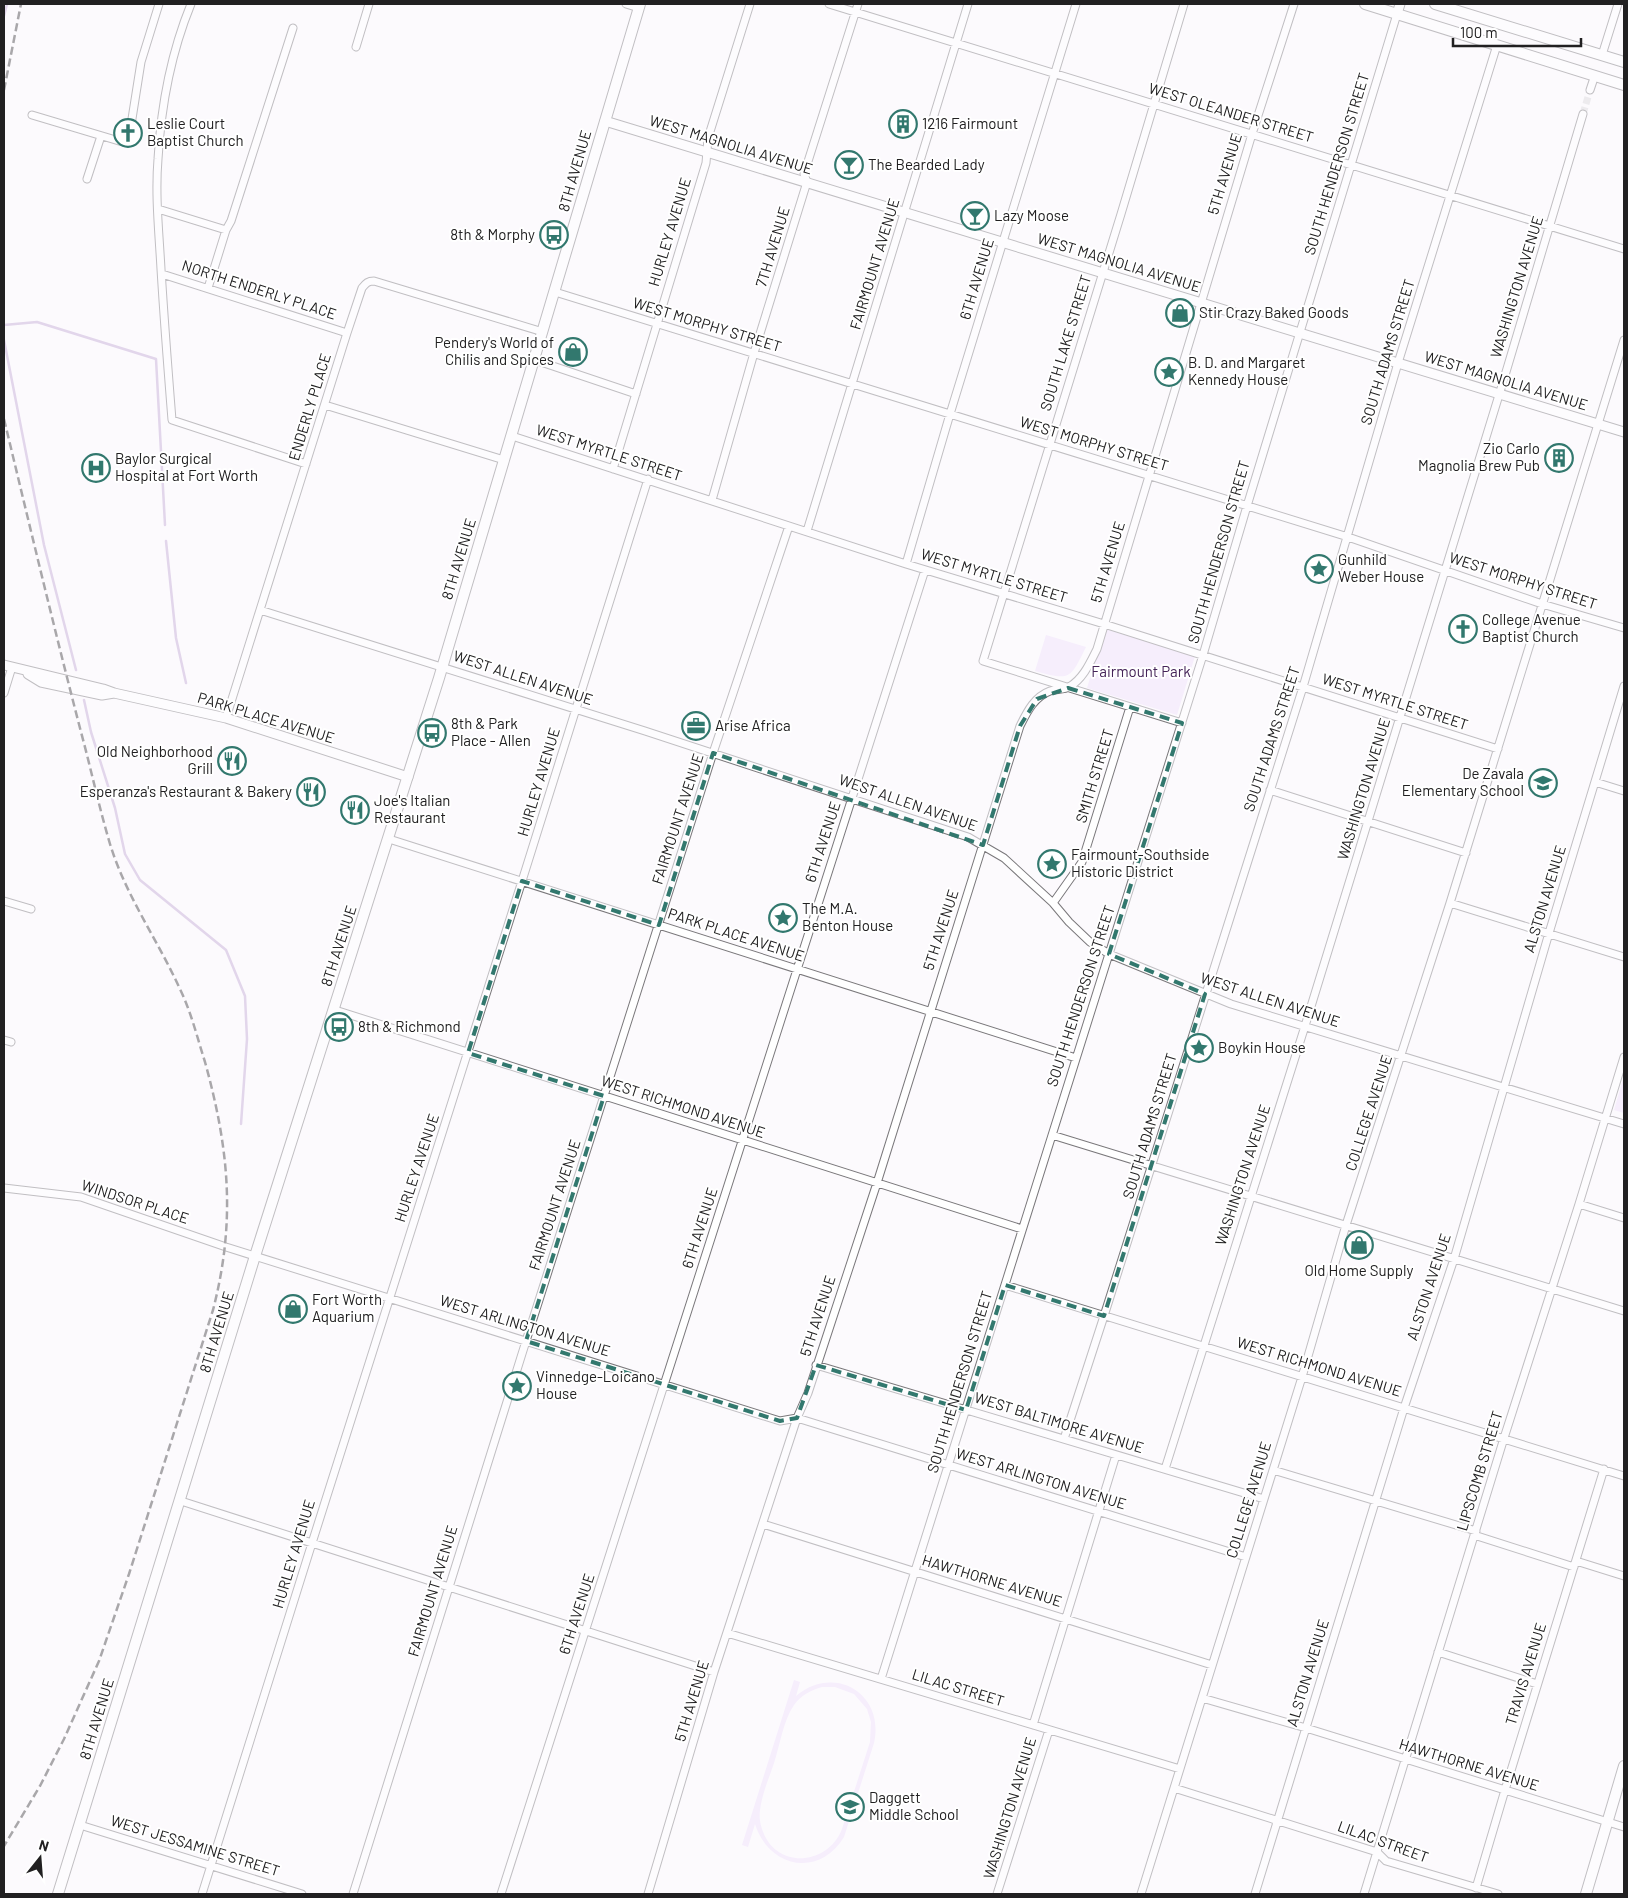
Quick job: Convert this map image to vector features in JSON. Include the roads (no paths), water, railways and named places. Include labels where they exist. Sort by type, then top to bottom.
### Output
[{"type":"main road","points":[[1365,4],[1398,9],[1498,45],[1624,84]]},
{"type":"main road","points":[[1435,4],[1624,62]]},
{"type":"main road","name":"8TH AVENUE","points":[[58,1894],[181,1501],[255,1256],[389,839],[512,436],[640,6]]},
{"type":"main road","points":[[1586,1894],[1624,1766]]},
{"type":"street","points":[[32,116],[119,141],[123,139],[128,133],[141,62],[159,4]]},
{"type":"street","points":[[191,4],[173,59],[162,107],[157,160],[158,209],[172,420],[306,464]]},
{"type":"street","points":[[356,47],[369,4]]},
{"type":"street","points":[[626,4],[640,6]]},
{"type":"street","name":"HURLEY AVENUE","points":[[614,469],[706,163],[708,138],[750,4]]},
{"type":"street","name":"WEST OLEANDER STREET","points":[[829,4],[1624,249]]},
{"type":"street","name":"7TH AVENUE","points":[[712,500],[754,354],[807,182],[804,174],[858,4]]},
{"type":"street","name":"FAIRMOUNT AVENUE","points":[[807,531],[968,4]]},
{"type":"street","name":"6TH AVENUE","points":[[906,564],[1002,242],[1076,4]]},
{"type":"street","name":"SOUTH LAKE STREET","points":[[1068,688],[983,661],[1184,4]]},
{"type":"street","name":"5TH AVENUE","points":[[648,1894],[714,1672],[797,1418],[808,1393],[877,1183],[1020,726],[1037,699],[1049,692],[1068,688],[1080,677],[1097,649],[1252,134],[1294,4]]},
{"type":"street","points":[[1602,55],[1618,4]]},
{"type":"street","name":"SOUTH HENDERSON STREET","points":[[881,1679],[1182,724],[1398,9]]},
{"type":"street","points":[[208,288],[293,28]]},
{"type":"street","name":"SOUTH ADAMS STREET","points":[[1064,1439],[1303,687],[1398,363],[1498,45]]},
{"type":"street","points":[[1590,90],[1595,75]]},
{"type":"street","name":"WASHINGTON AVENUE","points":[[1165,1469],[1202,1346],[1305,1026],[1368,822],[1583,114]]},
{"type":"street","name":"WEST MAGNOLIA AVENUE","points":[[605,121],[1624,432]]},
{"type":"street","points":[[87,179],[101,136]]},
{"type":"street","points":[[158,209],[226,230]]},
{"type":"street","name":"NORTH ENDERLY PLACE","points":[[162,274],[347,333]]},
{"type":"street","name":"ENDERLY PLACE","points":[[226,718],[362,288],[369,281],[374,281],[543,332]]},
{"type":"street","name":"WEST MORPHY STREET","points":[[555,292],[1348,537],[1542,604],[1624,628]]},
{"type":"street","name":"COLLEGE AVENUE","points":[[1141,1894],[1302,1376],[1346,1226],[1466,853],[1624,340]]},
{"type":"street","points":[[534,360],[636,394]]},
{"type":"street","points":[[325,405],[504,460]]},
{"type":"street","name":"WEST MYRTLE STREET","points":[[512,436],[906,564],[1104,624],[1498,749]]},
{"type":"street","name":"HURLEY AVENUE","points":[[202,1894],[648,480]]},
{"type":"street","name":"FAIRMOUNT AVENUE","points":[[353,1894],[658,925],[789,526]]},
{"type":"street","name":"6TH AVENUE","points":[[501,1894],[925,570]]},
{"type":"street","name":"WEST ALLEN AVENUE","points":[[260,610],[442,666],[968,837],[1004,858],[1090,942],[1109,954],[1206,994],[1624,1124]]},
{"type":"street","points":[[4,693],[8,666]]},
{"type":"street","name":"PARK PLACE AVENUE","points":[[8,666],[114,693],[226,718],[408,777]]},
{"type":"street","name":"ALSTON AVENUE","points":[[1255,1894],[1404,1408],[1454,1259],[1549,933],[1624,686]]},
{"type":"street","points":[[1068,688],[1182,724]]},
{"type":"street","name":"SMITH STREET","points":[[1053,904],[1082,862],[1088,848],[1130,707]]},
{"type":"street","points":[[1595,782],[1624,791]]},
{"type":"street","points":[[1270,790],[1466,853]]},
{"type":"street","name":"PARK PLACE AVENUE","points":[[389,839],[1076,1058]]},
{"type":"street","points":[[4,900],[31,909]]},
{"type":"street","points":[[1450,903],[1624,957]]},
{"type":"street","name":"WEST RICHMOND AVENUE","points":[[334,1010],[1022,1229]]},
{"type":"street","name":"LIPSCOMB STREET","points":[[1364,1894],[1504,1438],[1580,1204],[1624,1058]]},
{"type":"street","points":[[1052,1135],[1624,1311]]},
{"type":"street","name":"WINDSOR PLACE","points":[[4,1188],[81,1197],[226,1247]]},
{"type":"street","points":[[1580,1204],[1624,1218]]},
{"type":"street","name":"WEST ARLINGTON AVENUE","points":[[226,1247],[780,1421],[797,1418],[1246,1557]]},
{"type":"street","name":"WEST RICHMOND AVENUE","points":[[1005,1285],[1624,1476]]},
{"type":"street","name":"WEST BALTIMORE AVENUE","points":[[816,1366],[1264,1499]]},
{"type":"street","name":"WASHINGTON AVENUE","points":[[1033,1725],[1116,1455]]},
{"type":"street","points":[[1273,1470],[1575,1564],[1624,1576]]},
{"type":"street","name":"TRAVIS AVENUE","points":[[1476,1888],[1504,1790],[1604,1470]]},
{"type":"street","points":[[181,1501],[714,1672]]},
{"type":"street","name":"HAWTHORNE AVENUE","points":[[763,1524],[1212,1665]]},
{"type":"street","name":"LILAC STREET","points":[[727,1633],[1180,1769]]},
{"type":"street","points":[[1438,1652],[1538,1684]]},
{"type":"street","name":"HAWTHORNE AVENUE","points":[[1202,1698],[1306,1728],[1624,1828]]},
{"type":"street","name":"WASHINGTON AVENUE","points":[[997,1894],[1049,1730]]},
{"type":"street","name":"LILAC STREET","points":[[1174,1788],[1377,1852],[1386,1861],[1498,1894]]},
{"type":"street","name":"WEST JESSAMINE STREET","points":[[80,1825],[302,1894]]},
{"type":"waterway","points":[[4,16],[7,4]]},
{"type":"waterway","points":[[4,325],[37,322],[156,359],[165,525]]},
{"type":"waterway","points":[[4,340],[44,545],[76,670]]},
{"type":"waterway","points":[[166,541],[176,638],[186,683]]},
{"type":"waterway","points":[[84,700],[91,732],[115,808],[125,854],[140,880],[226,950],[245,996],[247,1039],[241,1124]]},
{"type":"tunnel","points":[[1583,114],[1590,90]]},
{"type":"railway","points":[[4,90],[21,4]]},
{"type":"railway","points":[[4,419],[61,654],[110,844],[124,882],[170,969],[190,1015],[205,1062],[220,1125],[227,1185],[225,1246],[213,1310],[129,1574],[99,1661],[64,1739],[40,1786],[4,1846]]},
{"type":"place","name":"1216 Fairmount","points":[[903,124]]},
{"type":"place","name":"Leslie Court Baptist Church","points":[[128,133]]},
{"type":"place","name":"The Bearded Lady","points":[[849,165]]},
{"type":"place","name":"Lazy Moose","points":[[975,216]]},
{"type":"place","name":"8th & Morphy","points":[[554,235]]},
{"type":"place","name":"Stir Crazy Baked Goods","points":[[1180,313]]},
{"type":"place","name":"Pendery's World of Chilis and Spices","points":[[573,352]]},
{"type":"place","name":"B. D. and Margaret Kennedy House","points":[[1169,372]]},
{"type":"place","name":"Zio Carlo Magnolia Brew Pub","points":[[1559,458]]},
{"type":"place","name":"Baylor Surgical Hospital at Fort Worth","points":[[96,468]]},
{"type":"place","name":"Gunhild Weber House","points":[[1319,569]]},
{"type":"place","name":"College Avenue Baptist Church","points":[[1463,629]]},
{"type":"place","name":"Arise Africa","points":[[696,726]]},
{"type":"place","name":"8th & Park Place - Allen","points":[[432,733]]},
{"type":"place","name":"Old Neighborhood Grill","points":[[232,761]]},
{"type":"place","name":"De Zavala Elementary School","points":[[1543,783]]},
{"type":"place","name":"Esperanza's Restaurant & Bakery","points":[[311,792]]},
{"type":"place","name":"Joe's Italian Restaurant","points":[[355,810]]},
{"type":"place","name":"Fairmount-Southside Historic District","points":[[1052,864]]},
{"type":"place","name":"The M.A. Benton House","points":[[783,918]]},
{"type":"place","name":"8th & Richmond","points":[[339,1027]]},
{"type":"place","name":"Boykin House","points":[[1199,1048]]},
{"type":"place","name":"Old Home Supply","points":[[1359,1245]]},
{"type":"place","name":"Fort Worth Aquarium","points":[[293,1309]]},
{"type":"place","name":"Vinnedge-Loicano House","points":[[517,1386]]},
{"type":"place","name":"Daggett Middle School","points":[[850,1807]]},
{"type":"park label","name":"Fairmount Park","points":[[1141,672]]}]
